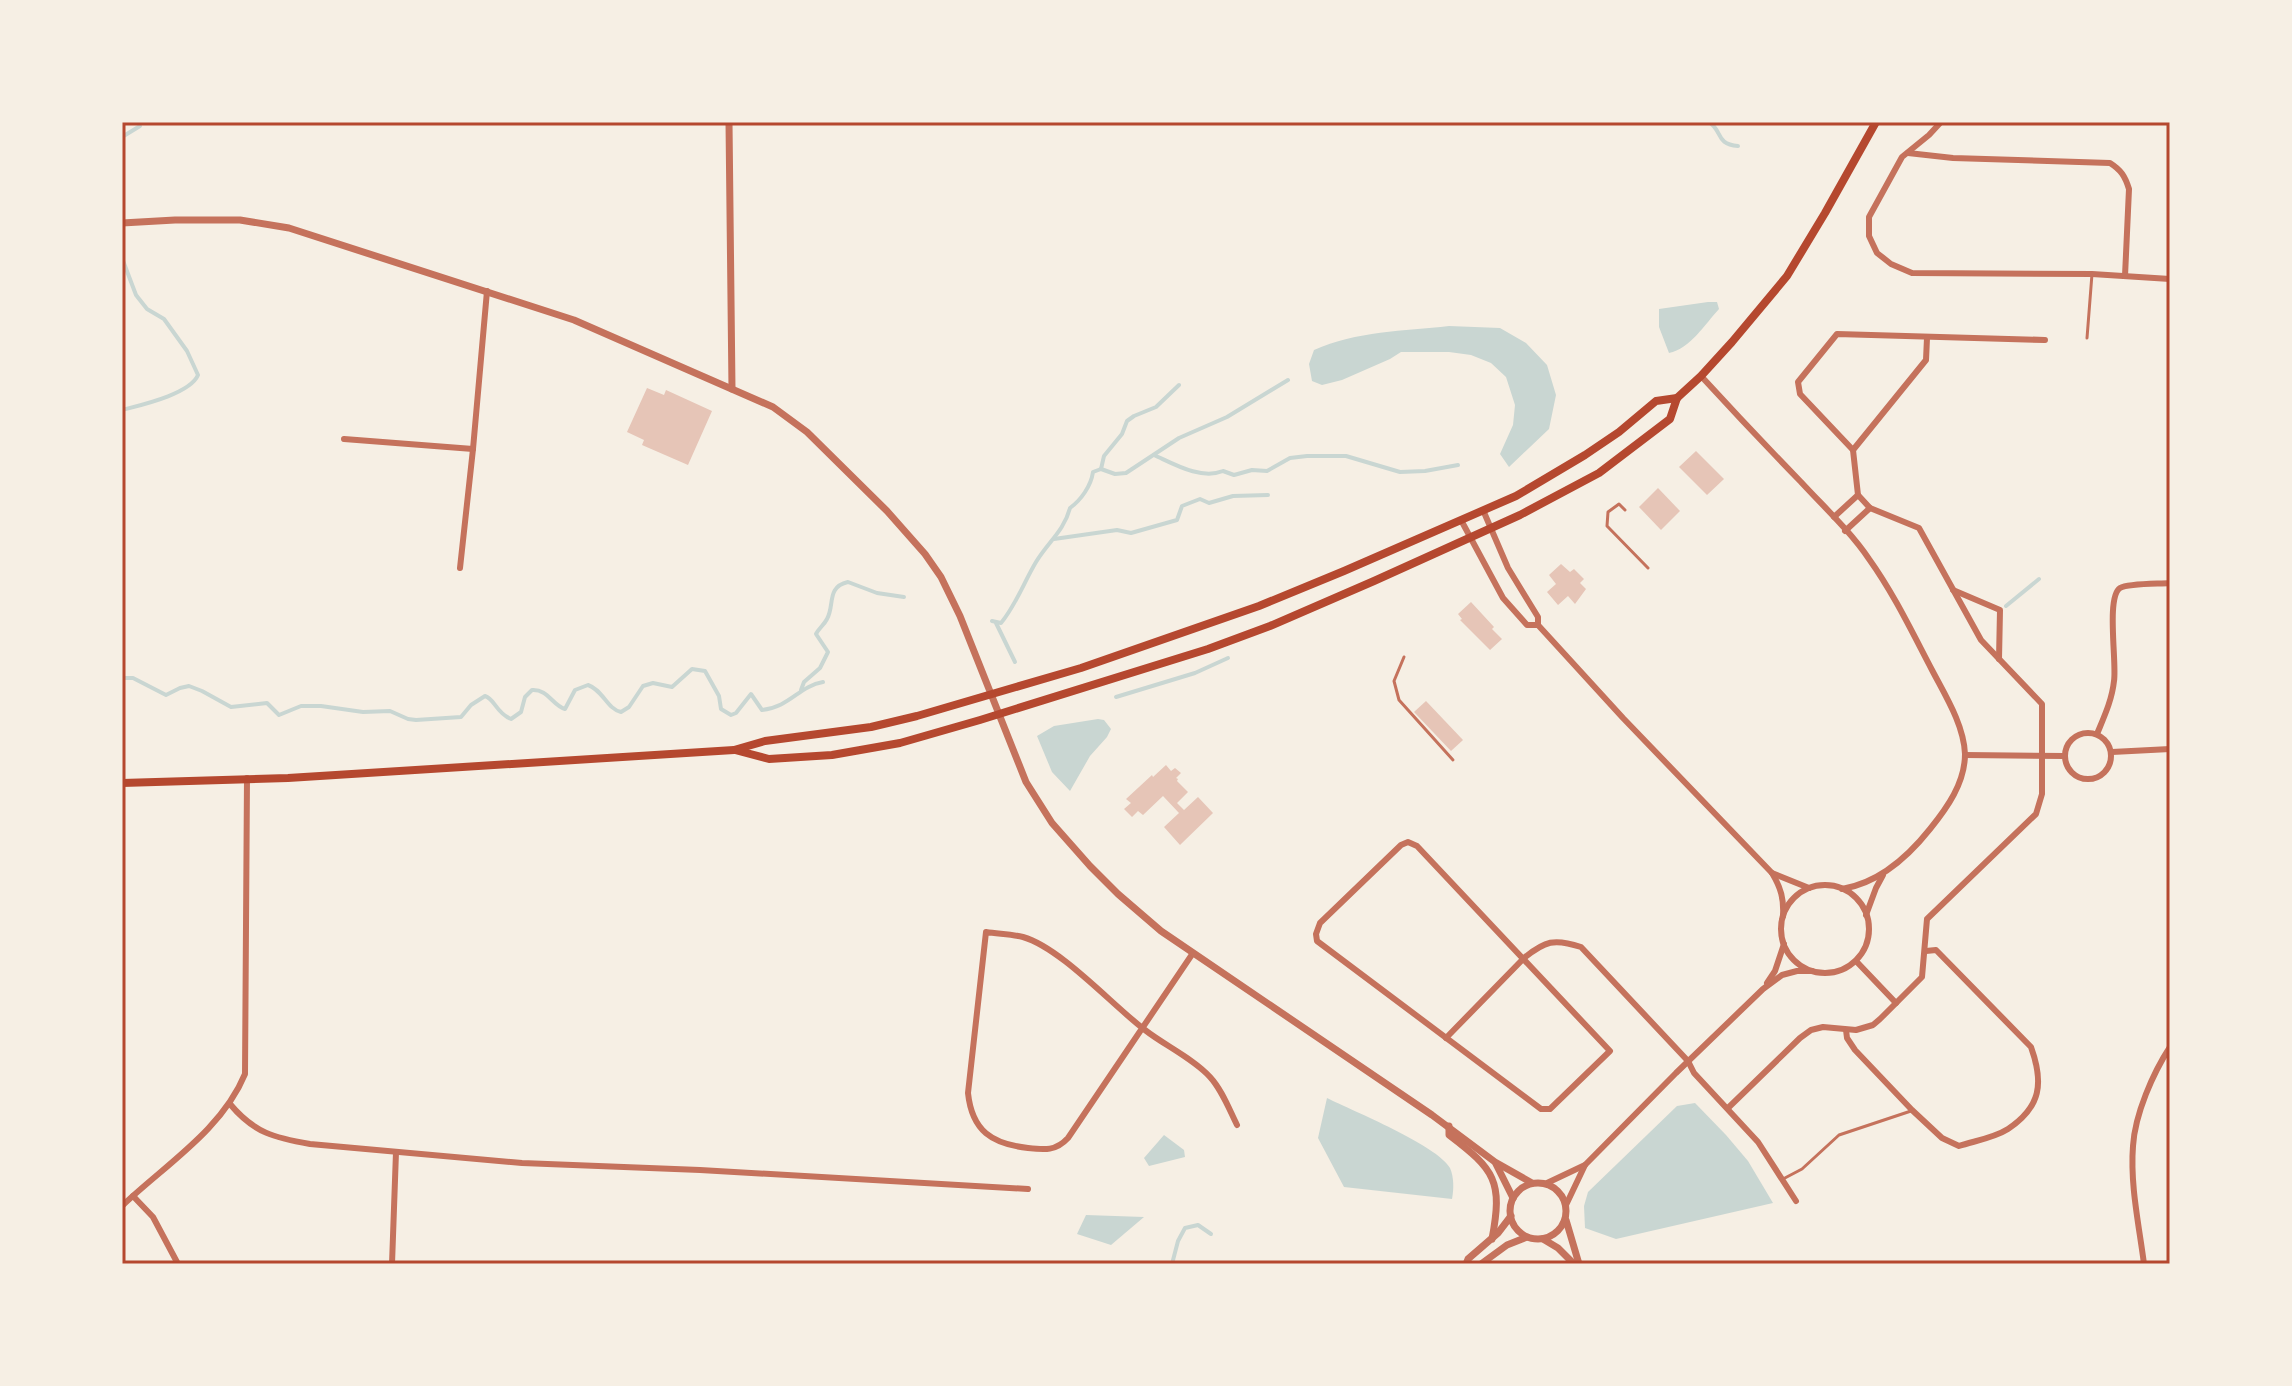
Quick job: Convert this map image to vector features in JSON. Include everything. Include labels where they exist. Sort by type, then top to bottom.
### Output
[{"type":"main road","points":[[734,750],[769,759],[832,755],[900,743],[1208,649],[1270,626],[1520,515],[1599,473],[1670,419],[1677,398],[1732,342],[1787,276],[1876,122]]},
{"type":"main road","points":[[122,783],[288,778],[734,750],[765,741],[893,723],[1081,668],[1259,606],[1344,571],[1516,496],[1619,432],[1656,401],[1677,398]]},
{"type":"street","points":[[729,122],[732,389]]},
{"type":"street","points":[[1941,122],[1902,157],[1869,217],[1869,236],[1877,253],[1891,264],[1912,273],[2092,274],[2170,279]]},
{"type":"street","points":[[1908,153],[1953,158],[2110,163],[2125,177],[2129,189],[2125,276]]},
{"type":"street","points":[[122,223],[202,219],[269,223],[289,228],[574,320],[773,407],[798,424],[855,478],[925,554],[949,591],[1026,782],[1065,839],[1118,894],[1161,931],[1449,1126],[1495,1162],[1532,1183]]},
{"type":"street","points":[[460,568],[487,291]]},
{"type":"street","points":[[1728,1108],[1811,1030],[1823,1027],[1856,1030],[1873,1025],[1922,977],[1927,919],[2036,814],[2042,794],[2042,704],[1981,640],[1919,528],[1870,508],[1858,495],[1853,450],[1800,394],[1798,382],[1837,334],[2045,340]]},
{"type":"street","points":[[1853,450],[1926,360],[1927,338]]},
{"type":"street","points":[[1701,376],[1868,557],[1895,599],[1949,703],[1962,736],[1965,755],[1955,793],[1947,808],[1923,837],[1883,875],[1867,883],[1842,889],[1827,886],[1809,888],[1789,904],[1783,916]]},
{"type":"street","points":[[344,439],[473,449]]},
{"type":"street","points":[[1834,517],[1858,495]]},
{"type":"street","points":[[1845,531],[1870,508]]},
{"type":"street","points":[[1483,510],[1508,568],[1538,617],[1538,625],[1772,873],[1784,900],[1781,927],[1784,944],[1795,961],[1812,971]]},
{"type":"street","points":[[1461,520],[1503,598],[1527,625],[1538,625]]},
{"type":"street","points":[[2097,734],[2110,703],[2115,677],[2113,623],[2116,594],[2120,588],[2170,583]]},
{"type":"street","points":[[1951,590],[2000,610],[1999,659]]},
{"type":"street","points":[[2082,733],[2104,738],[2112,752],[2109,768],[2097,778],[2089,780],[2069,770],[2065,756],[2070,742],[2082,733]]},
{"type":"street","points":[[2112,752],[2170,749]]},
{"type":"street","points":[[1965,755],[2065,756]]},
{"type":"street","points":[[122,1206],[212,1124],[230,1104],[245,1074],[247,778]]},
{"type":"street","points":[[1408,842],[1417,846],[1524,958],[1610,1051],[1550,1109],[1541,1109],[1446,1038],[1317,941],[1316,934],[1320,923],[1401,845],[1408,842]]},
{"type":"street","points":[[1772,873],[1809,888]]},
{"type":"street","points":[[1866,915],[1883,875]]},
{"type":"street","points":[[1576,1264],[1565,1219],[1566,1205],[1585,1165],[1763,989],[1782,975],[1797,971],[1831,973],[1856,961],[1865,947],[1869,931],[1866,915],[1861,904],[1842,889]]},
{"type":"street","points":[[1193,953],[1142,1028],[1062,1145],[1047,1150],[1008,1146],[997,1141],[973,1117],[968,1093],[986,932],[1022,937],[1037,943],[1142,1028],[1205,1072],[1237,1125]]},
{"type":"street","points":[[1446,1038],[1524,958],[1546,943],[1563,941],[1581,947],[1688,1061],[1694,1073],[1758,1142],[1796,1201]]},
{"type":"street","points":[[1763,989],[1775,971],[1784,944]]},
{"type":"street","points":[[1846,1030],[1855,1050],[1942,1138],[1959,1146],[2008,1129],[2037,1100],[2038,1067],[2031,1047],[1936,950],[1926,951]]},
{"type":"street","points":[[1856,961],[1896,1003]]},
{"type":"street","points":[[2144,1264],[2134,1184],[2133,1144],[2151,1083],[2170,1047]]},
{"type":"street","points":[[230,1104],[258,1130],[285,1140],[396,1152],[522,1163],[1028,1189]]},
{"type":"street","points":[[1449,1126],[1449,1135],[1478,1160],[1494,1182],[1498,1202],[1492,1239]]},
{"type":"street","points":[[392,1264],[396,1152]]},
{"type":"street","points":[[1495,1162],[1513,1198]]},
{"type":"street","points":[[1576,1264],[1543,1239],[1528,1237],[1520,1232],[1511,1216],[1510,1207],[1513,1198],[1524,1186],[1547,1183],[1585,1165]]},
{"type":"street","points":[[1547,1183],[1560,1192],[1566,1205]]},
{"type":"street","points":[[133,1196],[153,1217],[178,1264]]},
{"type":"street","points":[[1466,1264],[1511,1216]]},
{"type":"street","points":[[1543,1239],[1557,1232],[1565,1219]]},
{"type":"street","points":[[1481,1264],[1507,1245],[1528,1237]]},
{"type":"lane","points":[[2087,338],[2092,274]]},
{"type":"lane","points":[[1625,510],[1619,504],[1608,512],[1607,526],[1648,568]]},
{"type":"lane","points":[[1404,657],[1394,681],[1399,700],[1453,760]]},
{"type":"lane","points":[[1783,1179],[1802,1169],[1839,1135],[1912,1110]]},
{"type":"shaded area","points":[[1717,302],[1719,309],[1684,347],[1669,353],[1659,327],[1659,309]]},
{"type":"shaded area","points":[[1449,326],[1500,328],[1526,343],[1547,365],[1556,395],[1549,429],[1509,467],[1500,454],[1513,425],[1515,405],[1506,377],[1491,363],[1471,355],[1449,352],[1401,352],[1342,380],[1322,385],[1312,381],[1309,364],[1314,350],[1363,335]]},
{"type":"shaded area","points":[[1104,720],[1111,729],[1090,756],[1070,791],[1052,772],[1037,736],[1054,726]]},
{"type":"shaded area","points":[[1327,1098],[1412,1139],[1442,1159],[1452,1175],[1452,1199],[1344,1187],[1318,1138]]},
{"type":"shaded area","points":[[1695,1103],[1748,1161],[1773,1203],[1616,1239],[1585,1228],[1584,1206],[1588,1192],[1677,1106]]},
{"type":"shaded area","points":[[1164,1135],[1184,1150],[1185,1157],[1149,1166],[1144,1158]]},
{"type":"shaded area","points":[[1086,1215],[1144,1217],[1111,1245],[1077,1234]]},
{"type":"building","points":[[647,388],[664,395],[666,390],[712,411],[688,465],[642,445],[644,440],[627,432]]},
{"type":"building","points":[[1696,451],[1724,479],[1707,495],[1679,467]]},
{"type":"building","points":[[1658,488],[1680,511],[1661,530],[1639,507]]},
{"type":"building","points":[[1561,564],[1570,572],[1574,569],[1584,579],[1580,583],[1586,589],[1575,604],[1568,596],[1558,605],[1547,592],[1556,584],[1549,575]]},
{"type":"building","points":[[1471,602],[1502,639],[1490,650],[1460,620],[1458,614]]},
{"type":"building","points":[[1426,701],[1463,740],[1451,751],[1414,712]]},
{"type":"building","points":[[1166,765],[1171,771],[1175,768],[1181,773],[1177,781],[1188,792],[1177,803],[1184,810],[1198,797],[1213,813],[1180,845],[1164,827],[1179,813],[1163,796],[1143,815],[1138,811],[1132,817],[1124,809],[1131,803],[1126,799]]},
{"type":"waterway","points":[[1709,122],[1722,140],[1738,146]]},
{"type":"waterway","points":[[122,137],[140,126]]},
{"type":"waterway","points":[[122,258],[136,295],[147,309],[164,319],[187,351],[198,375],[193,382],[175,393],[122,410]]},
{"type":"waterway","points":[[1101,469],[1115,474],[1126,473],[1179,438],[1227,417],[1288,380]]},
{"type":"waterway","points":[[992,621],[1001,623],[1006,616],[1036,562],[1060,530],[1070,508],[1085,492],[1093,472],[1101,469],[1104,456],[1122,434],[1127,421],[1156,407],[1179,385]]},
{"type":"waterway","points":[[1154,455],[1197,472],[1223,471],[1234,475],[1252,470],[1267,471],[1290,458],[1307,456],[1346,456],[1400,472],[1458,465]]},
{"type":"waterway","points":[[1054,539],[1117,530],[1131,533],[1177,520],[1182,506],[1200,499],[1209,503],[1233,496],[1268,495]]},
{"type":"waterway","points":[[2006,606],[2039,579]]},
{"type":"waterway","points":[[801,690],[804,682],[820,668],[828,652],[816,634],[827,619],[832,597],[841,584],[848,582],[877,593],[904,597]]},
{"type":"waterway","points":[[996,623],[1015,662]]},
{"type":"waterway","points":[[1116,697],[1195,673],[1228,658]]},
{"type":"waterway","points":[[122,681],[133,678],[166,695],[189,686],[231,707],[267,703],[279,715],[301,706],[321,706],[363,712],[390,711],[416,720],[461,717],[471,705],[485,696],[511,719],[521,712],[525,697],[532,690],[542,692],[565,709],[575,690],[588,685],[621,712],[629,707],[643,686],[653,683],[672,687],[692,669],[705,671],[719,696],[721,709],[731,715],[751,694],[762,710],[780,705],[823,682]]},
{"type":"waterway","points":[[1172,1264],[1185,1228],[1198,1225],[1211,1234]]}]
